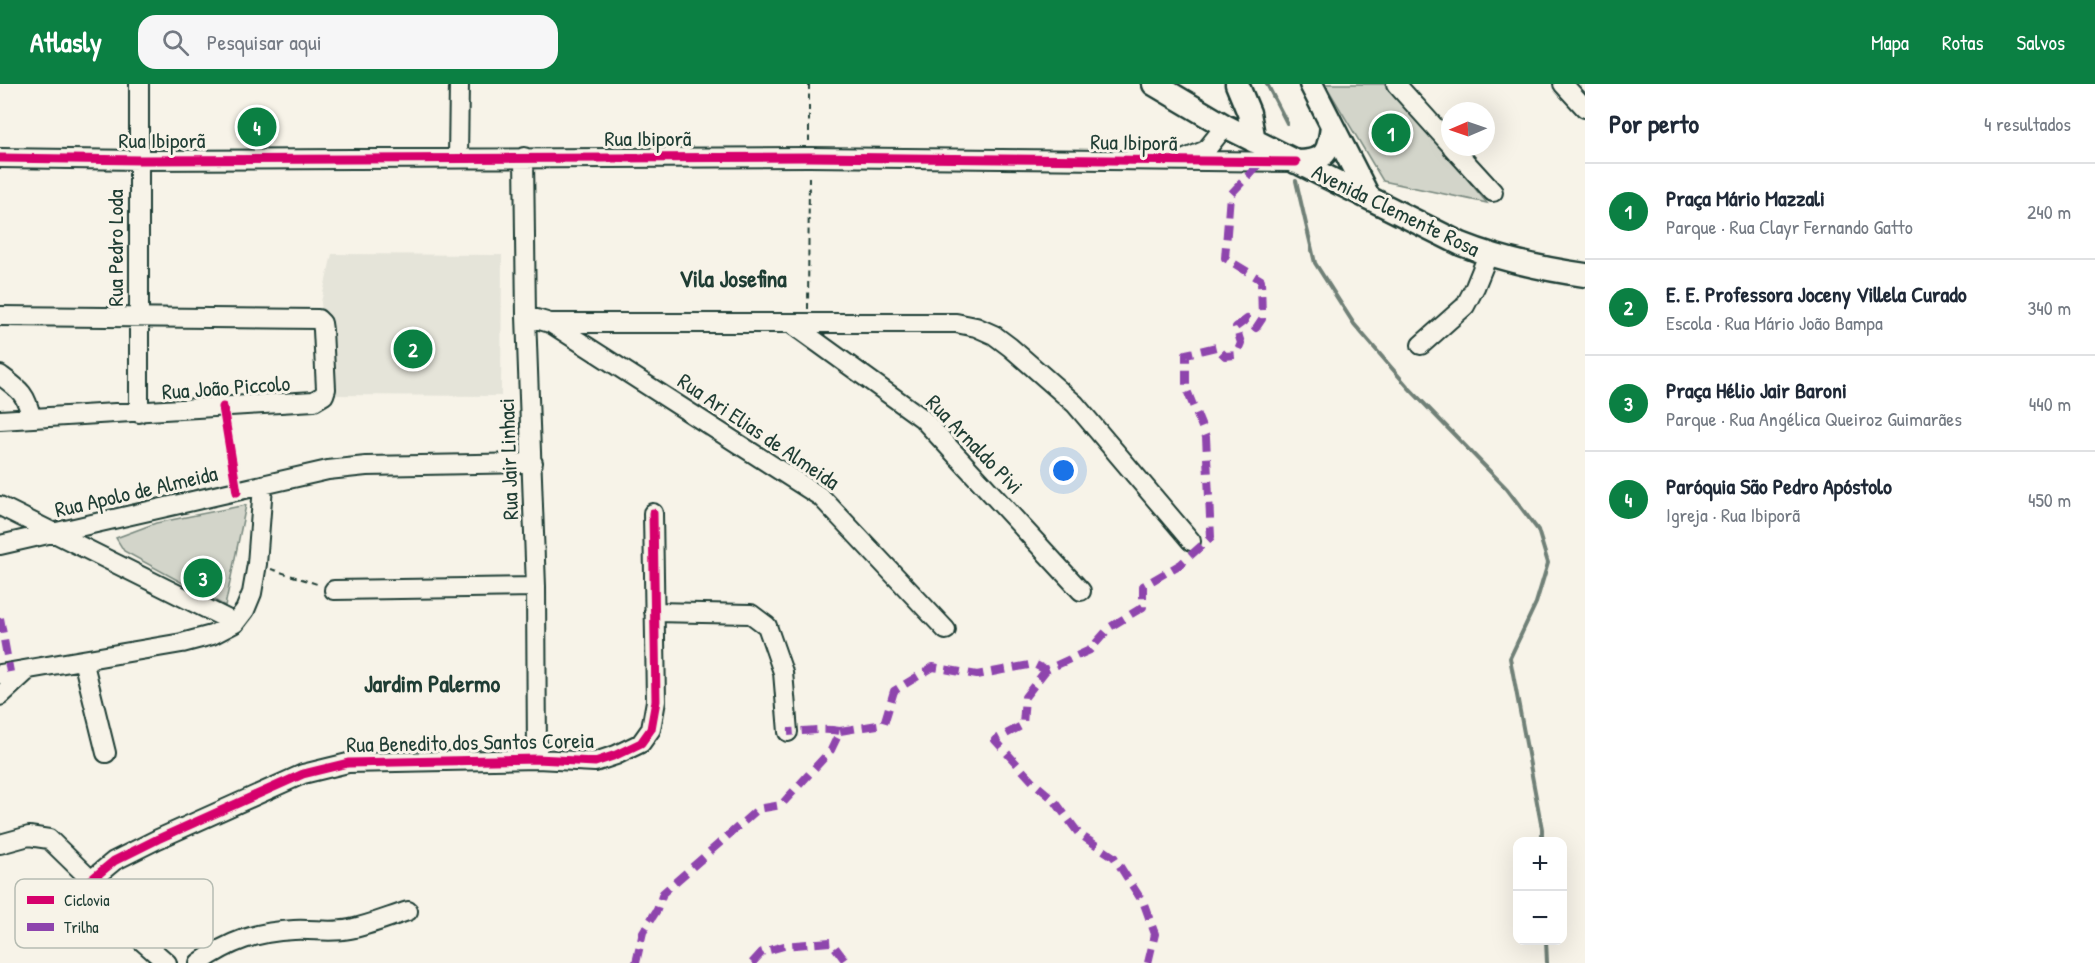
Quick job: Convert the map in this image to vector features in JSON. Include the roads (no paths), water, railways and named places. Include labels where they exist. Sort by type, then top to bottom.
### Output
[{"type":"main road","name":"Avenida Clemente Rosa","points":[[1154,84],[1225,126],[1461,244],[1488,255],[1546,269],[1585,275]]},
{"type":"main road","points":[[1237,84],[1249,113],[1254,141]]},
{"type":"main road","points":[[1311,84],[1368,196]]},
{"type":"main road","points":[[1296,162],[1317,160],[1326,154],[1330,146],[1332,126]]},
{"type":"street","name":"Rua Pedro Loda","points":[[139,84],[139,412]]},
{"type":"street","points":[[458,158],[459,84]]},
{"type":"street","points":[[1396,84],[1441,135]]},
{"type":"street","points":[[1563,84],[1585,108]]},
{"type":"street","name":"Rua Ibiporã","points":[[1172,162],[1195,156],[1206,150],[1225,126]]},
{"type":"street","points":[[1460,156],[1493,192]]},
{"type":"street","name":"Rua Jair Linhaci","points":[[524,157],[526,316],[536,587],[537,759]]},
{"type":"street","name":"Rua Ibiporã","points":[[0,158],[139,160],[809,157],[1296,162]]},
{"type":"street","points":[[1421,345],[1465,306],[1476,287],[1488,255]]},
{"type":"street","points":[[0,316],[139,317]]},
{"type":"street","points":[[526,316],[550,323],[956,323],[976,327],[1010,346],[1075,404],[1191,541]]},
{"type":"street","name":"Rua João Piccolo","points":[[0,420],[315,401],[324,395],[326,389],[322,323],[318,319],[139,317]]},
{"type":"street","name":"Rua Ari Elias de Almeida","points":[[550,323],[821,497],[946,630]]},
{"type":"street","name":"Rua Arnaldo Pivi","points":[[800,324],[922,418],[1081,591]]},
{"type":"street","points":[[0,375],[21,391],[29,406],[31,418]]},
{"type":"street","name":"Rua Apolo de Almeida","points":[[0,545],[57,534],[328,470],[366,466],[533,463]]},
{"type":"street","points":[[0,674],[182,643],[212,635],[235,623],[245,610],[252,593],[257,564],[263,486]]},
{"type":"street","points":[[0,506],[235,623]]},
{"type":"street","name":"Rua Benedito dos Santos Coreia","points":[[92,879],[114,861],[159,839],[303,774],[324,767],[348,763],[537,759],[595,762],[616,755],[641,742],[651,729],[656,701],[653,513]]},
{"type":"street","points":[[334,590],[536,587]]},
{"type":"street","points":[[654,612],[751,614],[767,626],[783,672],[788,732]]},
{"type":"street","points":[[83,660],[106,753]]},
{"type":"street","points":[[0,696],[28,670]]},
{"type":"street","points":[[0,844],[29,836],[49,839],[90,879]]},
{"type":"street","points":[[199,963],[236,940],[256,935],[293,930],[350,929],[408,911]]},
{"type":"street","points":[[150,948],[167,963]]},
{"type":"waterway","points":[[1267,84],[1287,123]]},
{"type":"waterway","points":[[1296,181],[1315,263],[1354,324],[1408,387],[1507,489],[1538,530],[1548,563],[1536,603],[1510,658],[1542,837]]},
{"type":"waterway","points":[[1546,945],[1547,963]]},
{"type":"place","name":"Paróquia São Pedro Apóstolo","points":[[257,127]]},
{"type":"place","name":"Praça Mário Mazzali","points":[[1391,133]]},
{"type":"place","name":"E. E. Professora Joceny Villela Curado","points":[[413,349]]},
{"type":"place","name":"Praça Hélio Jair Baroni","points":[[203,578]]},
{"type":"district","name":"Vila Josefina","points":[[733,279]]},
{"type":"district","name":"Jardim Palermo","points":[[432,684]]}]
